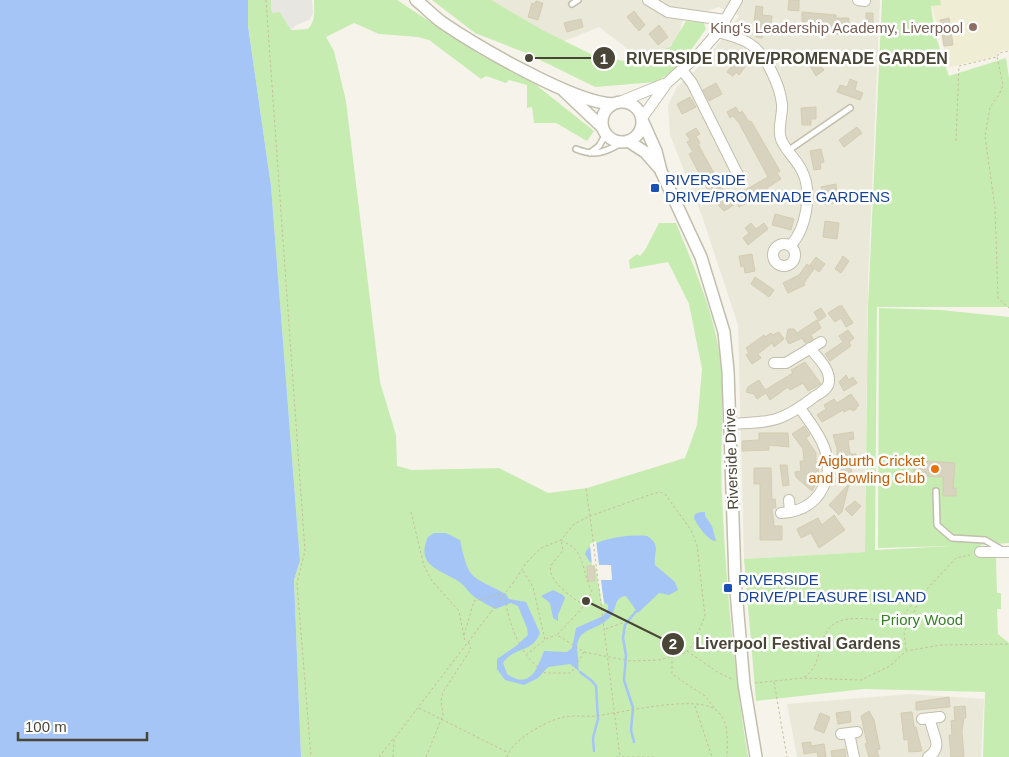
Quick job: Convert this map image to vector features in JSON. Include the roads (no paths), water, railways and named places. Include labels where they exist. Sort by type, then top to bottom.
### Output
[{"type":"street","points":[[416,0],[442,22],[485,48],[563,90],[596,101],[617,102],[635,106],[643,120]]},
{"type":"street","points":[[648,0],[668,12],[725,20]]},
{"type":"street","points":[[563,90],[610,138],[625,142],[639,134],[643,120],[667,83],[718,32],[737,0]]},
{"type":"street","points":[[718,32],[751,44],[768,66],[777,84],[782,104],[780,132],[782,140],[803,172],[807,182],[803,228],[799,237],[790,246]]},
{"type":"street","points":[[682,70],[692,83],[739,177]]},
{"type":"street","points":[[604,130],[604,113],[617,102],[667,83]]},
{"type":"street","name":"Riverside Drive","points":[[643,120],[656,151],[661,171],[701,256],[714,292],[724,332],[728,371],[735,580],[744,684],[756,757]]},
{"type":"street","name":"Riverside Drive","points":[[625,142],[645,152],[661,171]]},
{"type":"street","points":[[774,362],[786,363],[821,342]]},
{"type":"street","points":[[729,424],[774,421],[784,418],[824,390],[829,384],[827,371],[810,348]]},
{"type":"street","points":[[789,500],[786,513],[804,508],[816,500],[824,486],[828,469],[825,449],[820,438],[800,408]]},
{"type":"street","points":[[980,552],[1008,552]]},
{"type":"street","points":[[929,757],[936,751],[938,744],[931,718]]},
{"type":"street","points":[[849,733],[854,757]]},
{"type":"lane","points":[[572,4],[578,0]]},
{"type":"lane","points":[[789,150],[850,108]]},
{"type":"lane","points":[[590,153],[598,146],[604,130]]},
{"type":"lane","points":[[576,149],[590,153],[606,153],[625,142]]},
{"type":"lane","points":[[936,491],[937,525],[952,538],[985,540],[1008,552]]},
{"type":"water","points":[[0,0],[248,0],[248,26],[271,186],[300,561],[294,580],[301,757],[0,757]]},
{"type":"water","points":[[705,512],[705,516],[712,526],[716,541],[710,539],[700,529],[694,518],[695,514]]},
{"type":"water","points":[[434,533],[446,533],[460,540],[469,571],[478,580],[506,594],[509,599],[526,602],[540,633],[537,640],[528,647],[512,654],[503,663],[507,674],[522,680],[532,675],[544,651],[567,652],[572,648],[576,628],[603,616],[608,610],[608,605],[604,602],[597,563],[590,562],[585,554],[595,544],[612,538],[647,536],[652,539],[656,546],[655,565],[675,582],[678,590],[669,595],[659,593],[638,613],[626,596],[619,598],[611,616],[599,626],[587,631],[579,640],[577,647],[580,672],[570,664],[548,667],[538,678],[524,685],[505,680],[497,669],[497,659],[528,635],[518,606],[511,603],[495,609],[474,597],[460,582],[431,565],[427,561],[425,547],[428,537]]},
{"type":"water","points":[[553,590],[565,598],[558,615],[558,621],[553,618],[550,603],[541,596]]},
{"type":"waterway","points":[[634,742],[631,730],[633,708],[624,680],[626,655],[623,638],[625,625],[637,610]]},
{"type":"waterway","points":[[580,672],[596,686],[598,719],[593,738],[594,751]]},
{"type":"place","name":"King's Leadership Academy, Liverpool","points":[[973,27]]},
{"type":"place","name":"RIVERSIDE DRIVE/PROMENADE GARDEN","points":[[529,58]]},
{"type":"place","name":"RIVERSIDE DRIVE/PROMENADE GARDENS","points":[[655,188]]},
{"type":"place","name":"Aigburth Cricket and Bowling Club","points":[[935,469]]},
{"type":"place","name":"RIVERSIDE DRIVE/PLEASURE ISLAND","points":[[728,588]]},
{"type":"place","name":"Liverpool Festival Gardens","points":[[586,601]]},
{"type":"park label","name":"Priory Wood","points":[[922,619]]}]
